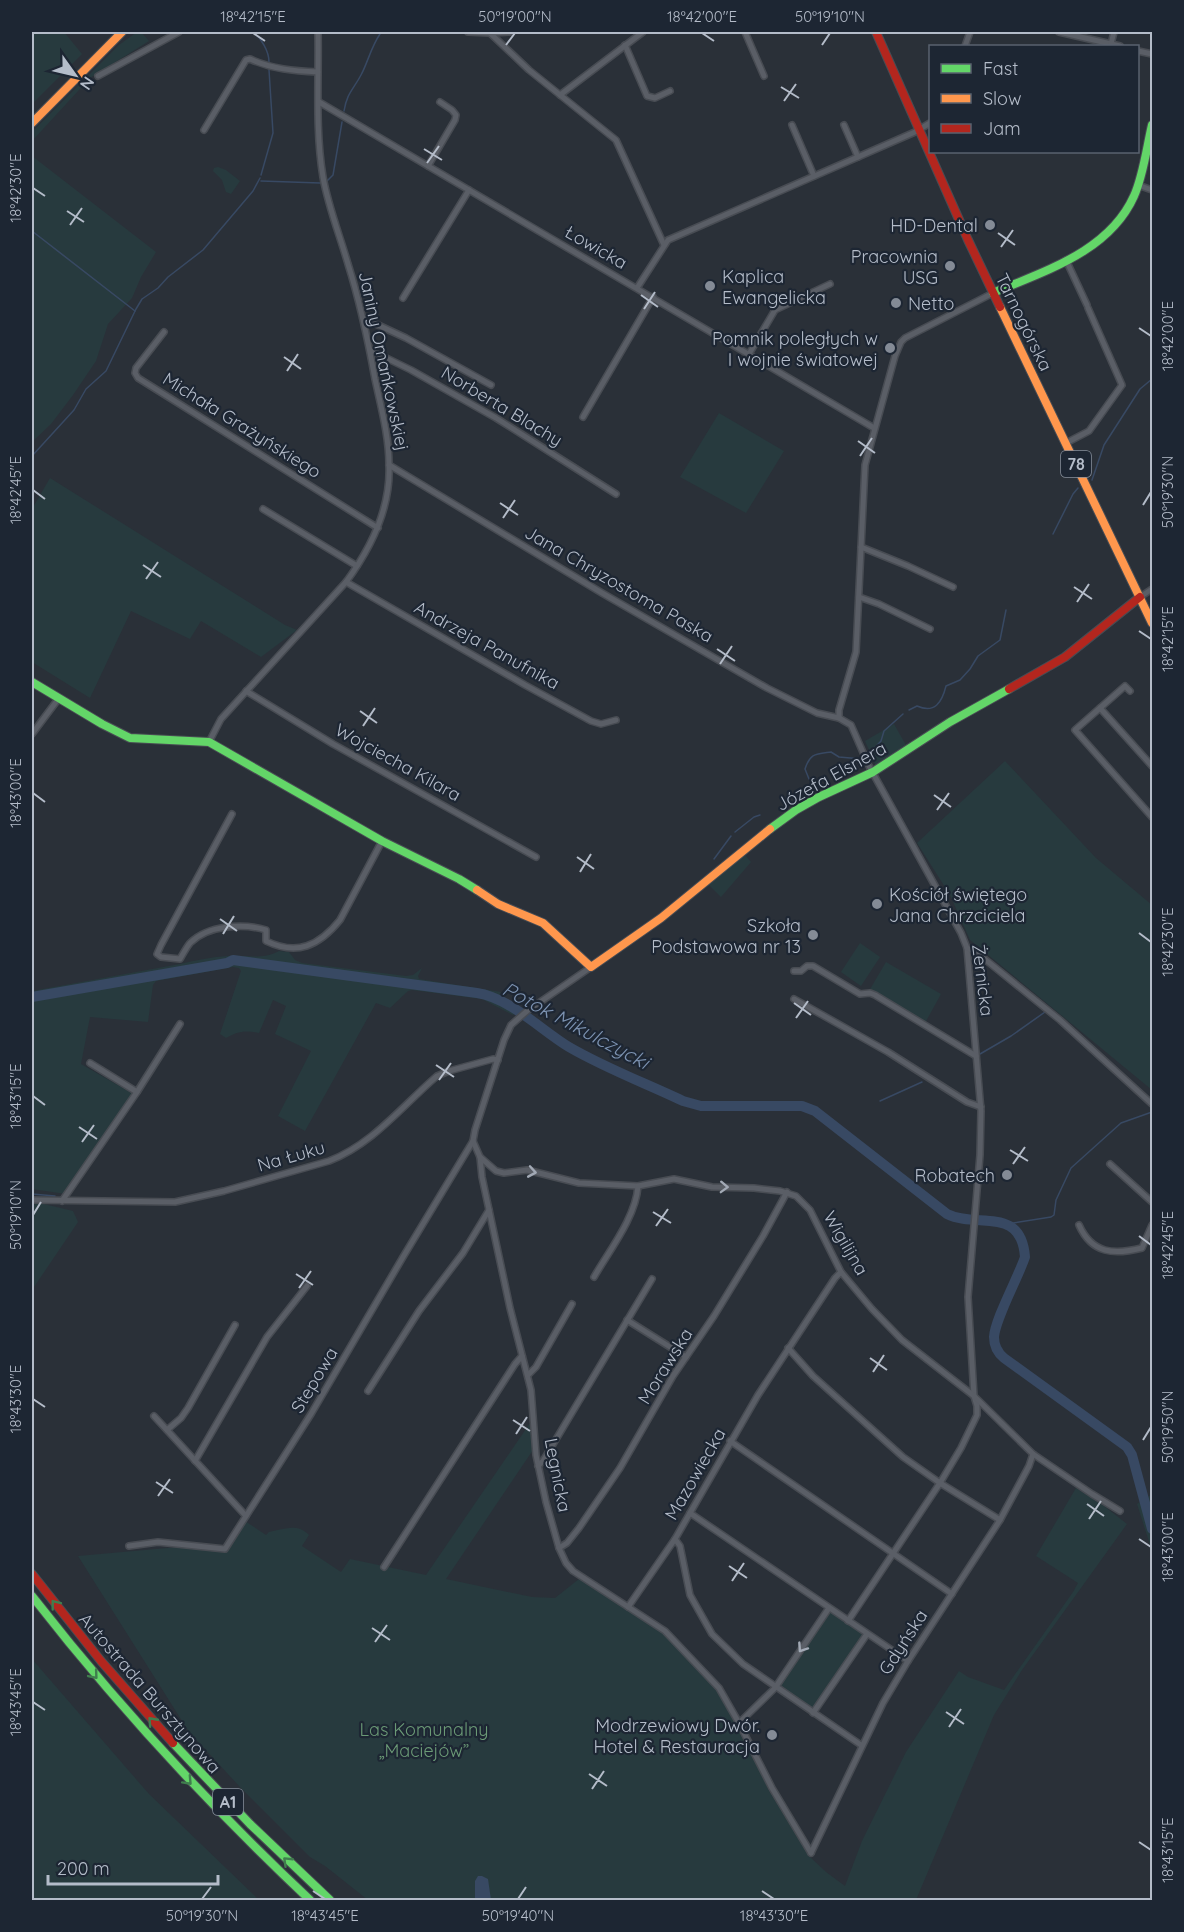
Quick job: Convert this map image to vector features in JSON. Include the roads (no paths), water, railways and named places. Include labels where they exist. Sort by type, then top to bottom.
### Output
[{"type":"main road","points":[[32,123],[122,32]]},
{"type":"main road","name":"Tarnogórska","points":[[876,32],[929,152]]},
{"type":"main road","points":[[993,293],[1091,247],[1118,225],[1132,204],[1152,129]]},
{"type":"main road","name":"Tarnogórska","points":[[929,153],[993,293],[1152,623]]},
{"type":"main road","name":"Józefa Elsnera","points":[[591,967],[656,922],[796,810],[873,772],[950,722],[1065,657],[1140,597]]},
{"type":"main road","points":[[32,682],[108,728],[130,738],[209,742],[382,841],[459,879],[498,904],[543,923],[591,967]]},
{"type":"main road","name":"Autostrada Bursztynowa","points":[[32,1574],[118,1682],[215,1790],[330,1900]]},
{"type":"main road","name":"Autostrada Bursztynowa","points":[[32,1596],[107,1690],[206,1800],[310,1900]]},
{"type":"street","points":[[98,76],[160,40],[179,32]]},
{"type":"street","name":"Janiny Omańkowskiej","points":[[209,742],[220,719],[346,582],[378,528],[386,498],[389,465],[370,350],[323,178],[320,148],[318,32]]},
{"type":"street","points":[[468,32],[511,32]]},
{"type":"street","points":[[560,95],[643,32]]},
{"type":"street","points":[[745,32],[764,76]]},
{"type":"street","points":[[1059,32],[1099,44],[1116,45]]},
{"type":"street","points":[[1111,44],[1114,32]]},
{"type":"street","points":[[493,33],[521,63],[616,140],[664,245]]},
{"type":"street","points":[[625,45],[647,96],[656,98],[670,91]]},
{"type":"street","points":[[204,130],[246,60],[250,59],[282,70],[318,72]]},
{"type":"street","name":"Łowicka","points":[[319,102],[874,428]]},
{"type":"street","points":[[428,166],[456,115],[440,102]]},
{"type":"street","points":[[844,124],[858,157]]},
{"type":"street","points":[[638,288],[668,240],[929,124]]},
{"type":"street","points":[[792,125],[814,176]]},
{"type":"street","points":[[1138,185],[1152,190]]},
{"type":"street","points":[[403,298],[469,190]]},
{"type":"street","points":[[1066,260],[1122,385],[1089,431],[1066,443]]},
{"type":"street","points":[[749,354],[775,310],[830,284]]},
{"type":"street","points":[[839,717],[856,652],[864,477],[874,428],[901,342],[915,331],[993,293]]},
{"type":"street","points":[[583,417],[653,297]]},
{"type":"street","points":[[363,318],[491,386]]},
{"type":"street","name":"Michała Grażyńskiego","points":[[164,332],[136,368],[135,373],[138,378],[378,528]]},
{"type":"street","name":"Norberta Blachy","points":[[370,350],[411,370],[496,418],[616,494]]},
{"type":"street","name":"Jana Chryzostoma Paska","points":[[389,465],[766,688],[817,713],[839,717]]},
{"type":"street","points":[[263,508],[357,566]]},
{"type":"street","points":[[861,547],[953,587]]},
{"type":"street","name":"Andrzeja Panufnika","points":[[346,582],[591,721],[601,724],[616,720]]},
{"type":"street","points":[[1140,597],[1152,590]]},
{"type":"street","points":[[859,597],[879,604],[930,629]]},
{"type":"street","points":[[1130,692],[1125,686],[1075,730],[1152,817]]},
{"type":"street","name":"Wojciecha Kilara","points":[[246,691],[333,744],[536,857]]},
{"type":"street","points":[[32,734],[59,698]]},
{"type":"street","points":[[1100,708],[1152,766]]},
{"type":"street","name":"Żernicka","points":[[839,717],[851,725],[855,732],[873,772],[967,948],[981,1107],[980,1155],[968,1312],[977,1415],[940,1483],[848,1621]]},
{"type":"street","points":[[232,814],[161,945],[157,954],[161,957],[180,959],[189,945],[197,938],[226,926],[266,930],[266,941],[284,948],[302,948],[313,944],[334,929],[348,909],[382,841]]},
{"type":"street","points":[[967,948],[977,953],[1060,1020],[1152,1104]]},
{"type":"street","points":[[794,971],[813,966],[860,994],[875,995],[976,1056]]},
{"type":"street","name":"Józefa Elsnera","points":[[498,1060],[504,1040],[511,1025],[517,1019],[591,967]]},
{"type":"street","points":[[794,999],[888,1052],[967,1102],[981,1107]]},
{"type":"street","points":[[62,1201],[137,1092],[180,1024]]},
{"type":"street","name":"Na Łuku","points":[[32,1200],[175,1202],[224,1191],[329,1161],[345,1155],[363,1142],[436,1076],[494,1059],[498,1060]]},
{"type":"street","points":[[474,1141],[475,1130],[498,1060]]},
{"type":"street","points":[[90,1063],[137,1092]]},
{"type":"street","name":"Legnicka","points":[[474,1141],[480,1156],[489,1210],[531,1390],[538,1466],[559,1548],[566,1563],[573,1571],[664,1631],[719,1688],[771,1788],[812,1853]]},
{"type":"street","name":"Stepowa","points":[[129,1546],[158,1542],[225,1549],[311,1414],[474,1141]]},
{"type":"street","points":[[480,1156],[496,1171],[504,1173],[527,1170],[579,1184],[638,1186],[674,1179],[712,1187],[787,1192]]},
{"type":"street","points":[[1110,1164],[1152,1202]]},
{"type":"street","points":[[594,1277],[631,1213],[638,1186]]},
{"type":"street","name":"Wigilijna","points":[[787,1192],[796,1196],[810,1210],[841,1272],[902,1340],[974,1396],[1033,1454],[1120,1511]]},
{"type":"street","name":"Morawska","points":[[559,1548],[567,1543],[579,1528],[620,1468],[686,1357],[763,1236],[787,1192]]},
{"type":"street","points":[[368,1391],[419,1311],[463,1253],[489,1210]]},
{"type":"street","points":[[1079,1225],[1084,1237],[1091,1244],[1101,1249],[1122,1251],[1142,1248],[1152,1225]]},
{"type":"street","name":"Mazowiecka","points":[[841,1272],[788,1348],[730,1441],[675,1539],[680,1546],[690,1594],[712,1634],[742,1664],[861,1745]]},
{"type":"street","points":[[538,1466],[652,1279]]},
{"type":"street","points":[[195,1461],[267,1337],[308,1286]]},
{"type":"street","points":[[528,1375],[536,1367],[572,1304]]},
{"type":"street","points":[[627,1320],[686,1357]]},
{"type":"street","points":[[167,1430],[181,1418],[188,1408],[235,1325]]},
{"type":"street","points":[[788,1348],[813,1376],[903,1457],[1000,1520]]},
{"type":"street","points":[[384,1567],[522,1356]]},
{"type":"street","points":[[154,1416],[246,1516]]},
{"type":"street","points":[[730,1441],[952,1594]]},
{"type":"street","name":"Gdyńska","points":[[812,1853],[861,1745],[883,1703],[1000,1520],[1033,1454]]},
{"type":"street","points":[[690,1513],[908,1661]]},
{"type":"street","points":[[628,1607],[675,1539]]},
{"type":"street","points":[[739,1723],[776,1688],[829,1608]]},
{"type":"street","points":[[813,1713],[867,1634]]},
{"type":"water","points":[[478,1876],[488,1879],[491,1900],[475,1900],[475,1881]]},
{"type":"waterway","points":[[253,32],[264,45],[269,62]]},
{"type":"waterway","points":[[344,111],[349,96],[380,34]]},
{"type":"waterway","points":[[261,175],[273,133],[269,70]]},
{"type":"waterway","points":[[327,181],[333,175],[342,122]]},
{"type":"waterway","points":[[32,456],[74,410],[86,389],[106,371],[142,299],[203,250],[253,191],[260,178]]},
{"type":"waterway","points":[[261,181],[320,183]]},
{"type":"waterway","points":[[32,231],[135,311]]},
{"type":"waterway","points":[[1092,480],[1104,445],[1140,389],[1152,379]]},
{"type":"waterway","points":[[1053,534],[1078,488]]},
{"type":"waterway","points":[[909,710],[917,706],[929,708],[937,705],[946,686],[960,680],[978,656],[1000,640],[1006,610]]},
{"type":"waterway","points":[[869,754],[881,741],[884,731],[903,714]]},
{"type":"waterway","points":[[809,779],[805,769],[814,755],[831,752],[839,757],[862,759]]},
{"type":"waterway","points":[[794,800],[807,787]]},
{"type":"waterway","points":[[735,832],[760,815]]},
{"type":"waterway","points":[[714,859],[731,836]]},
{"type":"waterway","name":"Potok Mikulczycki","points":[[32,997],[227,963],[233,960],[477,993],[489,996],[513,1008],[583,1055],[683,1101],[701,1106],[802,1106],[815,1111],[947,1214],[959,1218],[1006,1224],[1015,1230],[1022,1241],[1025,1257],[995,1329],[994,1340],[997,1349],[1004,1358],[1127,1447],[1132,1455],[1152,1529]]},
{"type":"waterway","points":[[980,1054],[1045,1012]]},
{"type":"waterway","points":[[880,1101],[922,1082]]},
{"type":"waterway","points":[[1007,1224],[1054,1215],[1056,1200],[1071,1168],[1121,1123],[1152,1112]]},
{"type":"waterway","points":[[32,1194],[55,1196]]},
{"type":"waterway","name":"Potok Mikulczycki","points":[[1146,1505],[1152,1501]]},
{"type":"place","name":"HD-Dental","points":[[990,225]]},
{"type":"place","name":"Pracownia USG","points":[[950,266]]},
{"type":"place","name":"Kaplica Ewangelicka","points":[[710,286]]},
{"type":"place","name":"Netto","points":[[896,303]]},
{"type":"place","name":"Pomnik poległych w I wojnie światowej","points":[[890,348]]},
{"type":"place","name":"Kościół świętego Jana Chrzciciela","points":[[877,904]]},
{"type":"place","name":"Szkoła Podstawowa nr 13","points":[[813,935]]},
{"type":"place","name":"Robatech","points":[[1007,1175]]},
{"type":"place","name":"Modrzewiowy Dwór. Hotel & Restauracja","points":[[772,1735]]},
{"type":"park label","name":"Las Komunalny „Maciejów”","points":[[424,1739]]}]
